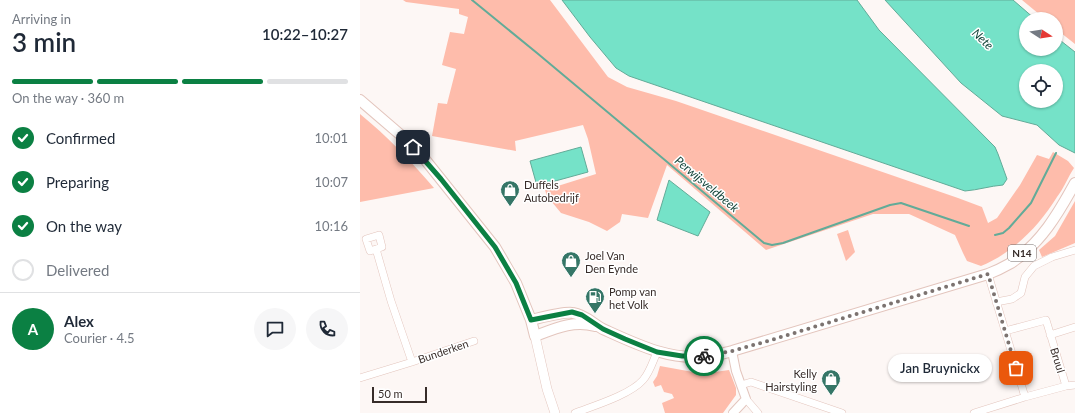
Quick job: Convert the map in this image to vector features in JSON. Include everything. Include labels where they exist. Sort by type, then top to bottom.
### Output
[{"type":"main road","points":[[360,100],[403,137],[423,157],[495,247],[516,283],[531,320],[547,388],[555,413]]},
{"type":"main road","name":"N14","points":[[535,336],[578,323],[603,329],[657,352],[682,356],[708,356],[732,351],[988,274],[1011,262],[1032,245],[1059,213],[1075,183]]},
{"type":"main road","name":"N14","points":[[531,320],[572,312],[582,315],[603,329]]},
{"type":"street","name":"Bunderken","points":[[376,249],[391,301],[412,362]]},
{"type":"street","points":[[996,302],[1012,299],[1021,293],[1025,277],[1034,266],[1075,250]]},
{"type":"street","points":[[988,274],[1025,397]]},
{"type":"street","name":"Bruul","points":[[1005,331],[1046,320],[1066,386]]},
{"type":"street","name":"Bruul","points":[[1050,335],[1075,327]]},
{"type":"street","name":"Bunderken","points":[[360,378],[474,341]]},
{"type":"street","points":[[732,351],[736,371],[746,398],[758,413]]},
{"type":"street","points":[[575,413],[625,394],[642,381],[657,352]]},
{"type":"street","points":[[741,385],[751,382],[842,413]]},
{"type":"street","points":[[974,413],[987,411],[1025,397],[1075,385]]},
{"type":"street","points":[[733,413],[746,398]]},
{"type":"shaded area","points":[[403,0],[550,0],[608,77],[627,87],[676,101],[982,207],[988,223],[997,218],[1020,185],[1037,155],[1049,159],[1053,152],[1068,161],[1074,168],[1050,208],[1024,238],[1004,254],[981,266],[967,261],[955,235],[909,214],[873,214],[766,250],[667,165],[648,218],[622,214],[620,222],[607,231],[589,222],[561,213],[547,196],[545,190],[596,174],[588,139],[583,125],[515,141],[516,151],[432,136],[438,103],[447,104],[456,69],[442,65],[450,32],[464,34],[468,17],[459,14],[459,9],[406,2]]},
{"type":"shaded area","points":[[1022,0],[1075,0],[1075,44],[1063,35],[1063,12],[1037,12]]},
{"type":"shaded area","points":[[360,114],[380,131],[417,168],[434,188],[360,202]]},
{"type":"shaded area","points":[[1075,201],[1075,243],[1042,257],[1039,250],[1055,236]]},
{"type":"shaded area","points":[[848,230],[855,252],[846,261],[837,234]]},
{"type":"shaded area","points":[[660,366],[693,372],[715,372],[729,370],[736,388],[736,395],[723,413],[665,413],[662,403],[674,398],[672,394],[664,392],[661,385],[655,387],[653,382],[657,376]]},
{"type":"water","points":[[562,0],[857,0],[879,30],[995,147],[1007,179],[1003,185],[965,191],[629,76],[616,68]]},
{"type":"water","name":"Nete","points":[[885,0],[1013,0],[1027,12],[1019,12],[1019,56],[1063,56],[1063,43],[1075,52],[1075,153],[1059,145],[1037,125],[1002,116],[961,83]]},
{"type":"water","points":[[581,147],[588,172],[537,186],[530,161]]},
{"type":"water","points":[[669,180],[710,212],[698,236],[657,220]]},
{"type":"waterway","name":"Perwijsveldbeek","points":[[472,0],[764,243],[772,245],[783,243],[890,205],[901,203],[969,226]]},
{"type":"waterway","name":"Perwijsveldbeek","points":[[995,235],[1003,233],[1009,228],[1031,203],[1056,153]]},
{"type":"way so far","points":[[704,356],[732,351],[768,341],[988,274],[1016,368]]},
{"type":"place","name":"Duffels Autobedrijf","points":[[510,207]]},
{"type":"place","name":"Joel Van Den Eynde","points":[[571,278]]},
{"type":"place","name":"Pomp van het Volk","points":[[595,314]]},
{"type":"place","name":"Jan Bruynickx","points":[[1016,368]]},
{"type":"place","name":"Kelly Hairstyling","points":[[831,396]]},
{"type":"route","points":[[413,147],[423,157],[495,247],[516,283],[531,320],[572,312],[582,315],[603,329],[657,352],[682,356],[704,356]]}]
